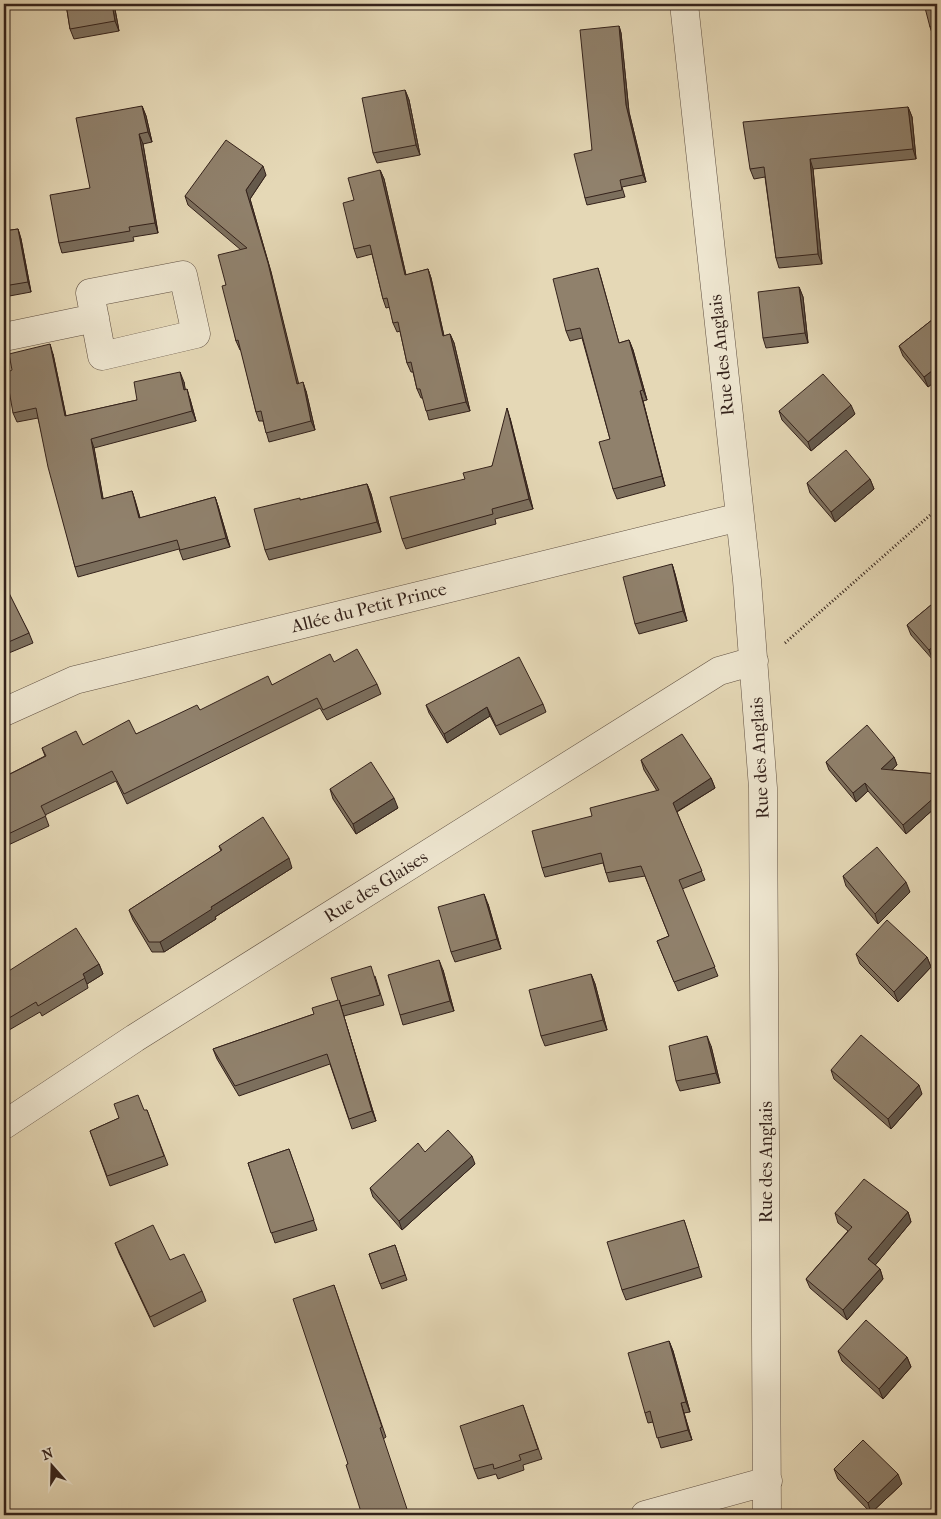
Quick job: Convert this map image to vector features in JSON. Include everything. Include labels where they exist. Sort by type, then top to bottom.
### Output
[{"type":"street","name":"Rue des Anglais","points":[[684,4],[740,517],[754,661],[763,788],[767,1515]]},
{"type":"street","points":[[4,337],[95,318]]},
{"type":"street","name":"Allée du Petit Prince","points":[[4,712],[75,680],[740,517]]},
{"type":"street","name":"Rue des Glaises","points":[[4,1125],[135,1038],[710,676],[719,671],[754,661]]},
{"type":"street","points":[[646,1515],[768,1481]]},
{"type":"path","points":[[754,661],[789,641],[937,509]]},
{"type":"building","points":[[66,4],[112,4],[115,21],[70,29]]},
{"type":"building","points":[[924,4],[937,4],[937,25],[930,27]]},
{"type":"building","points":[[619,26],[626,105],[643,175],[620,180],[622,190],[585,198],[574,154],[592,150],[580,30]]},
{"type":"building","points":[[405,90],[416,145],[373,153],[362,98]]},
{"type":"building","points":[[142,106],[148,132],[139,134],[155,223],[129,227],[130,231],[59,243],[50,195],[90,188],[76,118]]},
{"type":"building","points":[[908,107],[913,149],[810,159],[818,254],[776,258],[764,167],[750,169],[743,122]]},
{"type":"building","points":[[226,140],[263,166],[246,190],[268,263],[297,384],[303,382],[311,421],[266,433],[261,411],[256,412],[238,340],[236,341],[222,286],[226,285],[218,255],[247,248],[185,196]]},
{"type":"building","points":[[380,170],[405,275],[428,269],[443,336],[450,334],[466,402],[426,411],[420,389],[417,389],[411,362],[407,363],[398,322],[393,323],[387,298],[383,299],[370,245],[354,249],[343,203],[354,200],[348,178]]},
{"type":"building","points":[[18,229],[28,282],[4,286],[4,231]]},
{"type":"building","points":[[598,268],[619,343],[629,340],[643,390],[640,391],[662,476],[613,489],[599,442],[610,439],[580,328],[566,331],[553,279]]},
{"type":"building","points":[[799,287],[805,333],[763,338],[758,292]]},
{"type":"building","points":[[937,316],[937,367],[924,377],[899,346]]},
{"type":"building","points":[[50,344],[65,416],[137,400],[134,382],[180,372],[184,390],[187,389],[192,411],[91,439],[102,499],[132,491],[139,518],[215,497],[226,538],[180,550],[177,540],[75,567],[48,467],[36,408],[13,413],[6,373],[12,370],[9,354]]},
{"type":"building","points":[[823,374],[851,405],[808,442],[779,411]]},
{"type":"building","points":[[507,408],[529,499],[492,509],[493,514],[402,539],[390,497],[465,479],[463,473],[492,466]]},
{"type":"building","points":[[846,450],[870,479],[831,512],[807,483]]},
{"type":"building","points":[[367,484],[377,522],[265,550],[254,509]]},
{"type":"building","points":[[672,564],[683,611],[635,624],[623,577]]},
{"type":"building","points":[[4,585],[29,633],[4,644]]},
{"type":"building","points":[[937,600],[937,643],[929,650],[907,625]]},
{"type":"building","points":[[357,649],[377,684],[323,710],[317,698],[124,794],[112,771],[41,806],[46,816],[4,836],[4,777],[46,756],[42,748],[76,731],[83,745],[129,720],[136,734],[197,705],[200,710],[268,676],[272,685],[330,654],[334,662]]},
{"type":"building","points":[[519,657],[543,704],[496,726],[487,707],[444,734],[426,705]]},
{"type":"building","points":[[867,725],[894,757],[881,769],[937,774],[937,795],[903,825],[865,783],[853,793],[826,762]]},
{"type":"building","points":[[682,734],[711,778],[673,803],[702,871],[679,880],[715,967],[674,982],[657,941],[669,936],[641,866],[606,873],[601,853],[542,868],[532,831],[592,816],[590,808],[659,790],[641,760]]},
{"type":"building","points":[[371,762],[394,798],[353,824],[330,789]]},
{"type":"building","points":[[263,817],[289,858],[211,907],[212,909],[160,942],[149,942],[129,910],[222,850],[219,846]]},
{"type":"building","points":[[877,847],[906,882],[875,914],[843,876]]},
{"type":"building","points":[[484,894],[497,939],[451,952],[438,907]]},
{"type":"building","points":[[887,920],[927,957],[894,992],[856,954]]},
{"type":"building","points":[[76,928],[99,964],[83,974],[85,978],[38,1006],[36,1002],[4,1021],[4,974]]},
{"type":"building","points":[[439,960],[450,1001],[400,1015],[388,975]]},
{"type":"building","points":[[371,966],[380,995],[341,1006],[339,1000],[372,1111],[349,1119],[327,1054],[235,1086],[213,1049],[314,1014],[312,1008],[338,1000],[331,978]]},
{"type":"building","points":[[591,974],[603,1020],[541,1036],[529,990]]},
{"type":"building","points":[[861,1035],[919,1085],[888,1119],[831,1070]]},
{"type":"building","points":[[707,1036],[716,1073],[676,1081],[669,1046]]},
{"type":"building","points":[[138,1095],[144,1110],[147,1110],[164,1156],[107,1176],[90,1131],[119,1118],[114,1104]]},
{"type":"building","points":[[448,1130],[472,1156],[399,1221],[370,1188],[418,1143],[425,1152]]},
{"type":"building","points":[[289,1149],[314,1220],[271,1233],[248,1163]]},
{"type":"building","points":[[864,1179],[908,1212],[868,1259],[880,1269],[843,1310],[806,1279],[852,1227],[835,1213]]},
{"type":"building","points":[[684,1220],[699,1267],[622,1290],[607,1242]]},
{"type":"building","points":[[153,1225],[170,1260],[184,1254],[202,1291],[150,1317],[115,1243]]},
{"type":"building","points":[[395,1245],[405,1275],[380,1284],[369,1254]]},
{"type":"building","points":[[334,1285],[382,1427],[380,1428],[409,1515],[362,1515],[346,1465],[348,1464],[293,1299]]},
{"type":"building","points":[[866,1320],[907,1357],[879,1389],[838,1351]]},
{"type":"building","points":[[669,1341],[686,1402],[681,1403],[688,1430],[657,1438],[650,1411],[645,1413],[628,1353]]},
{"type":"building","points":[[523,1405],[538,1449],[519,1455],[521,1460],[494,1469],[493,1464],[474,1469],[460,1426]]},
{"type":"building","points":[[863,1440],[898,1474],[868,1503],[834,1469]]}]
